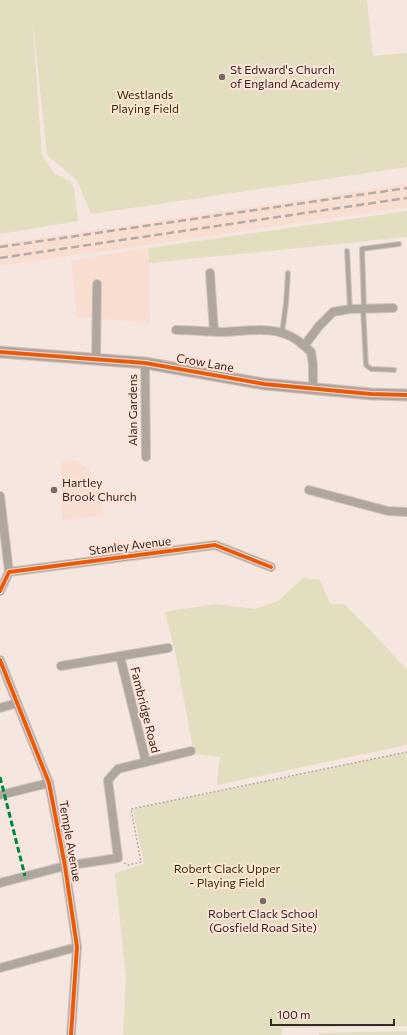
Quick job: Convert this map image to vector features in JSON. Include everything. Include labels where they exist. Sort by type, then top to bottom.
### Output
[{"type":"street","points":[[210,273],[214,331]]},
{"type":"street","points":[[96,360],[97,284]]},
{"type":"street","points":[[304,346],[318,326],[333,312],[363,308],[393,308]]},
{"type":"street","points":[[176,330],[273,330],[282,333],[296,340],[311,352],[313,365],[313,388]]},
{"type":"street","name":"Crow Lane","points":[[0,352],[145,363],[264,384],[371,394],[407,395]]},
{"type":"street","name":"Alan Gardens","points":[[145,363],[146,457]]},
{"type":"street","points":[[309,490],[388,511],[407,512]]},
{"type":"street","points":[[0,496],[9,572],[0,591]]},
{"type":"street","name":"Stanley Avenue","points":[[9,572],[215,545],[271,567]]},
{"type":"street","points":[[61,666],[168,648]]},
{"type":"street","name":"Fambridge Road","points":[[118,858],[108,780],[118,769],[146,762],[120,656]]},
{"type":"street","name":"Temple Avenue","points":[[0,660],[50,783],[65,866],[77,947],[70,1035]]},
{"type":"street","points":[[0,708],[17,703]]},
{"type":"street","points":[[146,762],[191,752]]},
{"type":"street","points":[[0,795],[50,783]]},
{"type":"street","points":[[0,882],[65,866],[118,858]]},
{"type":"street","points":[[0,968],[77,947]]},
{"type":"lane","points":[[394,370],[371,369],[366,365],[362,249],[399,244]]},
{"type":"lane","points":[[347,251],[350,309]]},
{"type":"lane","points":[[282,333],[288,273]]},
{"type":"path","points":[[118,858],[128,865],[141,862],[131,809],[407,752]]},
{"type":"shaded area","points":[[407,184],[407,207],[0,266],[0,244]]},
{"type":"shaded area","points":[[149,248],[150,323],[77,317],[71,261]]},
{"type":"shaded area","points":[[76,460],[89,470],[100,490],[104,515],[62,520],[61,461]]},
{"type":"green space","name":"Westlands Playing Field","points":[[0,0],[367,0],[373,56],[407,53],[407,167],[91,214],[77,180],[47,155],[32,16],[42,155],[54,173],[70,181],[74,188],[78,221],[0,234]]},
{"type":"green space","points":[[407,211],[407,237],[149,263],[149,248]]},
{"type":"green space","points":[[303,578],[320,580],[330,604],[344,604],[407,670],[407,745],[217,785],[220,757],[194,754],[175,651],[165,612],[216,604],[255,609],[278,601]]},
{"type":"green space","name":"Robert Clack Upper - Playing Field","points":[[407,752],[407,1026],[282,1028],[282,1035],[123,1035],[126,979],[115,873],[144,864],[133,809]]},
{"type":"green space","points":[[407,1031],[407,1035],[319,1035],[319,1033]]},
{"type":"railway","points":[[0,247],[407,188]]},
{"type":"railway","points":[[0,258],[407,198]]},
{"type":"marked path","points":[[0,777],[25,876]]},
{"type":"cycle path","points":[[0,352],[145,363],[264,384],[371,394],[407,395]]},
{"type":"cycle path","points":[[0,591],[9,572],[215,545],[271,567]]},
{"type":"cycle path","points":[[0,660],[49,783],[65,866],[77,947],[71,1035]]},
{"type":"place","name":"St Edward's Church of England Academy","points":[[222,77]]},
{"type":"place","name":"Hartley Brook Church","points":[[54,490]]},
{"type":"place","name":"Robert Clack School (Gosfield Road Site)","points":[[263,901]]}]
